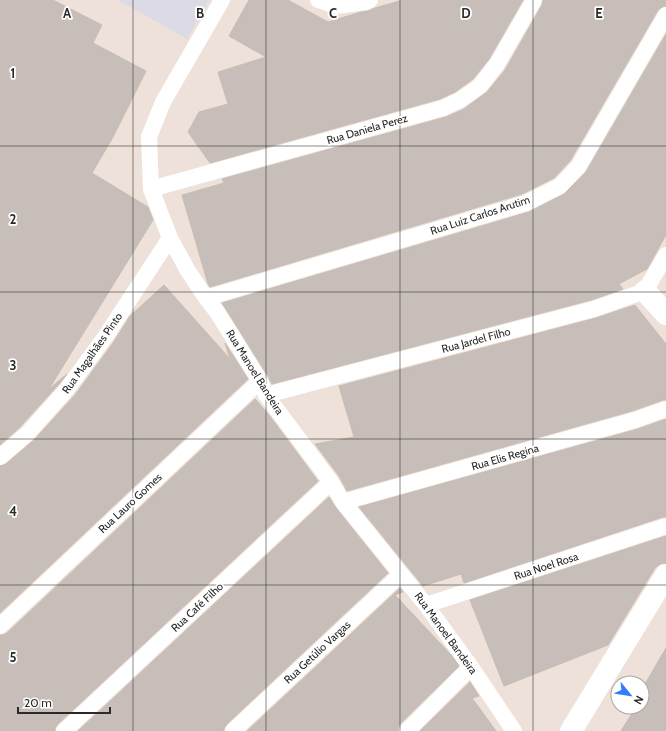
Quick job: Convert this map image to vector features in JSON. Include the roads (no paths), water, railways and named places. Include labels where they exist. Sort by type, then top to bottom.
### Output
[{"type":"street","points":[[645,291],[666,314]]},
{"type":"street","points":[[571,731],[666,575]]},
{"type":"lane","name":"Rua Manoel Bandeira","points":[[222,0],[162,102],[149,137],[151,189],[170,238],[188,271],[217,312],[263,388],[331,482],[342,502],[426,605],[471,667],[514,731]]},
{"type":"lane","points":[[318,0],[336,6],[366,2],[370,0]]},
{"type":"lane","name":"Rua Daniela Perez","points":[[151,189],[443,108],[460,100],[480,86],[497,64],[534,0]]},
{"type":"lane","name":"Rua Luiz Carlos Arutim","points":[[206,298],[526,203],[560,186],[578,167],[666,15]]},
{"type":"lane","name":"Rua Magalhães Pinto","points":[[0,457],[27,434],[67,389],[105,337],[170,238]]},
{"type":"lane","points":[[645,291],[666,255]]},
{"type":"lane","name":"Rua Jardel Filho","points":[[263,388],[594,309],[645,291]]},
{"type":"lane","name":"Rua Lauro Gomes","points":[[0,626],[263,388]]},
{"type":"lane","name":"Rua Elis Regina","points":[[342,502],[635,420],[666,409]]},
{"type":"lane","name":"Rua Café Filho","points":[[64,731],[331,482]]},
{"type":"lane","name":"Rua Noel Rosa","points":[[426,605],[666,526]]},
{"type":"lane","name":"Rua Getúlio Vargas","points":[[233,731],[401,574]]},
{"type":"lane","points":[[407,731],[471,667]]}]
